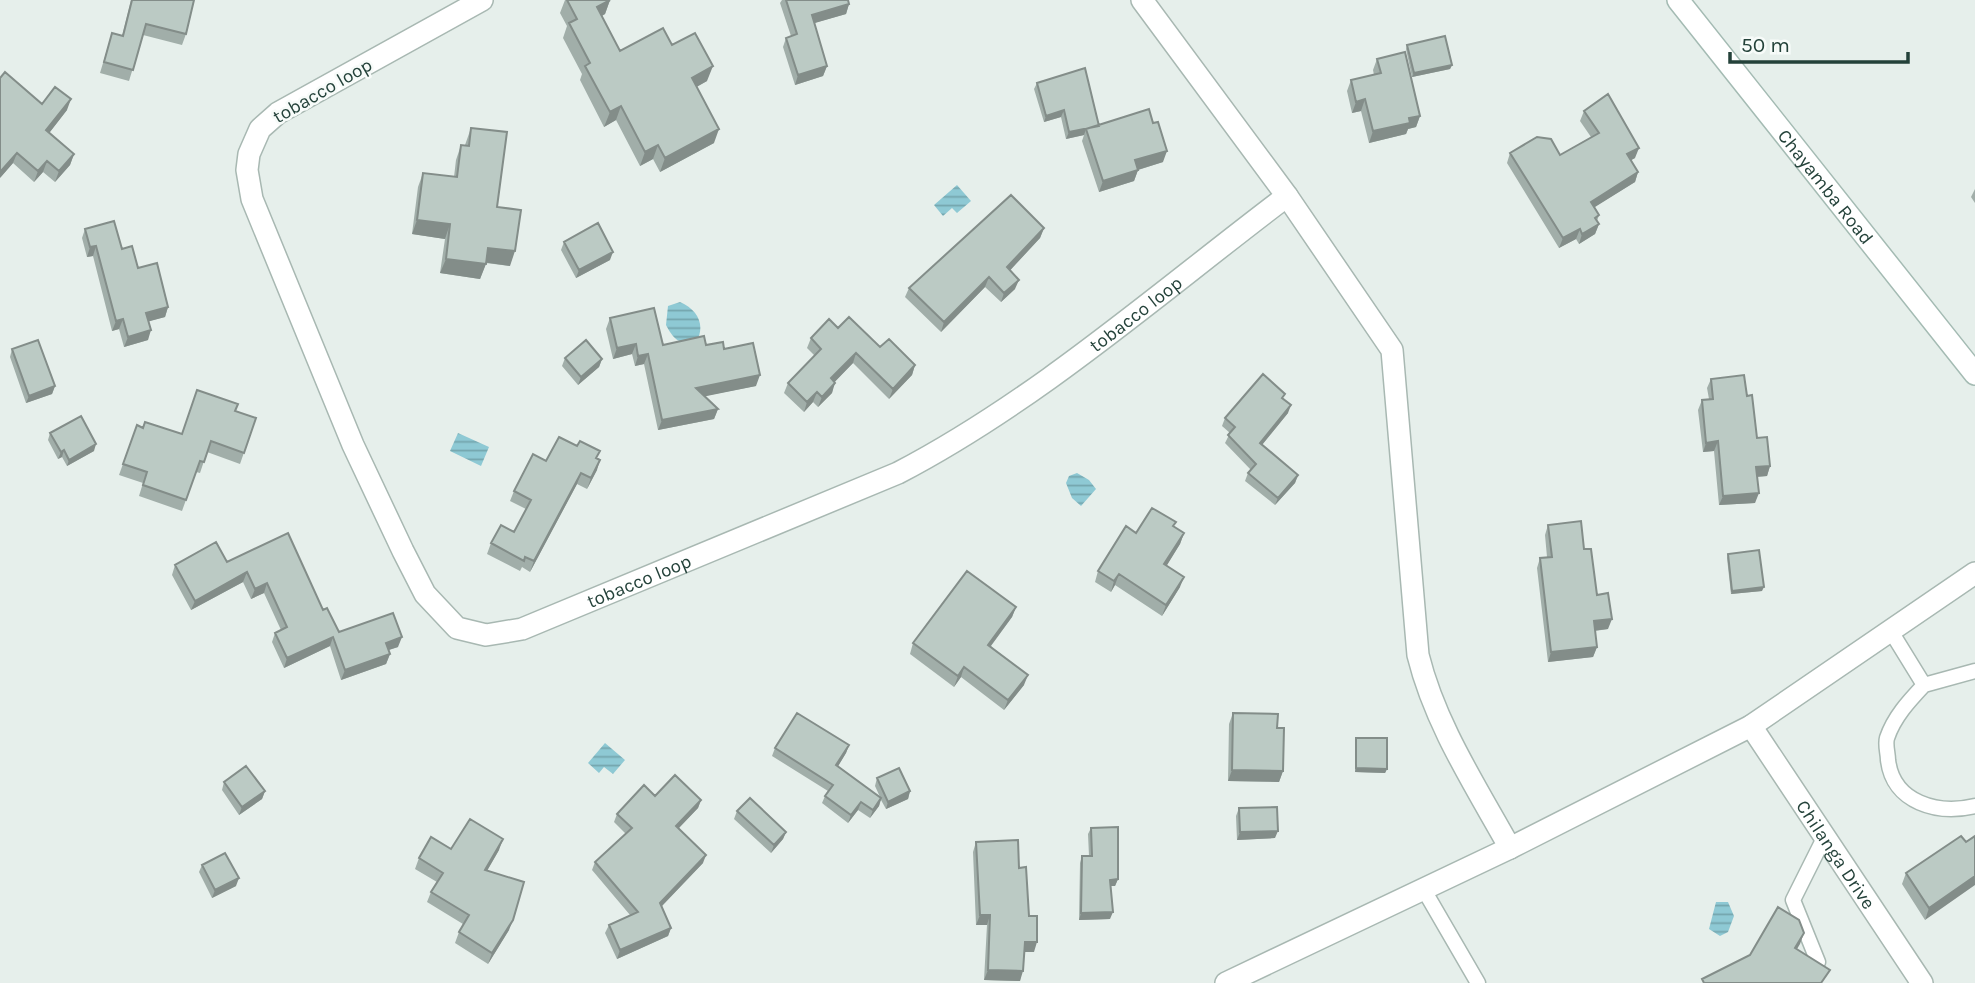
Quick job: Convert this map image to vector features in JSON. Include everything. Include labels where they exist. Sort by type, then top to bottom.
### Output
[{"type":"street","name":"tobacco loop","points":[[482,0],[278,113],[254,140],[247,170],[252,199],[298,313],[353,445],[403,551],[435,607],[457,628],[470,633],[486,635],[522,629],[898,473],[954,444],[1009,408],[1287,196]]},
{"type":"street","points":[[1142,0],[1287,196],[1392,350],[1418,654],[1427,692],[1510,848]]},
{"type":"street","name":"Chayamba Road","points":[[1678,0],[1975,374]]},
{"type":"street","points":[[1226,983],[1510,848],[1751,726],[1892,633],[1975,573]]},
{"type":"street","name":"Chilanga Drive","points":[[1751,726],[1922,983]]},
{"type":"lane","points":[[1892,633],[1924,685]]},
{"type":"lane","points":[[1975,671],[1924,685],[1900,710],[1886,740],[1890,774],[1913,802],[1935,809],[1960,810],[1975,806]]},
{"type":"lane","points":[[1818,962],[1793,900],[1824,838]]},
{"type":"lane","points":[[1424,890],[1478,983]]},
{"type":"water","points":[[957,185],[971,201],[957,213],[952,208],[943,216],[934,205]]},
{"type":"water","points":[[680,302],[692,309],[700,324],[696,343],[678,340],[666,325],[668,306]]},
{"type":"water","points":[[458,433],[489,447],[481,466],[450,451]]},
{"type":"water","points":[[1077,473],[1089,480],[1096,489],[1081,506],[1072,498],[1066,483],[1069,476]]},
{"type":"water","points":[[605,743],[625,760],[613,774],[604,767],[599,773],[588,763]]},
{"type":"water","points":[[1716,902],[1728,902],[1734,916],[1728,932],[1720,936],[1709,929]]},
{"type":"building","points":[[132,0],[194,0],[186,34],[146,24],[133,70],[104,62],[112,33],[123,36]]},
{"type":"building","points":[[567,0],[610,0],[597,7],[620,51],[663,28],[672,45],[695,33],[713,66],[692,78],[719,129],[665,158],[658,145],[645,152],[621,106],[610,112],[585,66],[590,63],[569,23],[577,19]]},
{"type":"building","points":[[786,0],[848,0],[849,4],[812,15],[827,66],[798,75],[786,38],[797,34]]},
{"type":"building","points":[[1445,36],[1452,65],[1414,73],[1407,45]]},
{"type":"building","points":[[1405,52],[1420,116],[1409,118],[1410,123],[1373,131],[1365,99],[1356,102],[1351,80],[1381,73],[1377,59]]},
{"type":"building","points":[[1085,68],[1099,126],[1069,132],[1064,110],[1046,116],[1037,83]]},
{"type":"building","points":[[5,72],[42,104],[55,87],[71,99],[46,130],[74,154],[59,171],[47,161],[38,171],[17,153],[0,172],[0,78]]},
{"type":"building","points":[[1608,94],[1639,148],[1627,154],[1638,172],[1591,202],[1599,215],[1595,218],[1599,224],[1582,234],[1580,229],[1563,238],[1510,153],[1537,137],[1551,139],[1560,155],[1599,133],[1584,111]]},
{"type":"building","points":[[1149,109],[1153,123],[1158,122],[1167,151],[1135,160],[1138,170],[1103,181],[1086,129]]},
{"type":"building","points":[[471,128],[507,132],[497,207],[521,210],[515,251],[488,248],[486,264],[446,259],[450,224],[417,220],[423,173],[457,177],[461,145],[469,146]]},
{"type":"building","points":[[1011,195],[1044,228],[1007,267],[1019,280],[1004,293],[989,277],[944,322],[909,288]]},
{"type":"building","points":[[114,221],[122,249],[132,246],[138,268],[157,263],[168,307],[146,313],[151,330],[128,337],[123,319],[116,321],[96,246],[90,247],[85,229]]},
{"type":"building","points":[[598,223],[613,252],[579,270],[564,242]]},
{"type":"building","points":[[654,308],[663,345],[704,336],[706,345],[723,342],[724,349],[753,343],[760,375],[696,388],[718,409],[662,420],[648,354],[638,356],[636,344],[617,348],[610,318]]},
{"type":"building","points":[[849,317],[880,347],[889,339],[915,365],[893,389],[856,353],[831,378],[835,383],[822,397],[817,392],[807,402],[788,383],[821,349],[811,338],[829,319],[838,328]]},
{"type":"building","points":[[38,340],[55,386],[29,396],[12,349]]},
{"type":"building","points":[[586,340],[602,359],[581,377],[565,358]]},
{"type":"building","points":[[1263,374],[1285,394],[1282,398],[1291,405],[1260,443],[1298,475],[1278,498],[1248,473],[1256,464],[1228,435],[1235,427],[1225,418]]},
{"type":"building","points":[[1744,375],[1747,396],[1752,395],[1757,438],[1767,437],[1770,466],[1756,467],[1759,493],[1723,496],[1718,441],[1706,443],[1702,400],[1713,399],[1711,379]]},
{"type":"building","points":[[197,390],[238,404],[235,411],[256,418],[244,453],[211,441],[204,462],[200,461],[186,500],[143,485],[147,472],[123,464],[137,425],[143,428],[145,422],[182,434]]},
{"type":"building","points":[[81,416],[96,444],[69,460],[50,433]]},
{"type":"building","points":[[559,437],[577,446],[580,441],[600,451],[596,458],[600,460],[591,478],[581,473],[534,561],[525,557],[524,561],[491,543],[501,525],[514,532],[531,500],[514,491],[533,454],[546,461]]},
{"type":"building","points":[[1152,508],[1176,522],[1173,526],[1184,533],[1164,564],[1184,577],[1166,605],[1119,574],[1114,581],[1098,571],[1126,526],[1136,533]]},
{"type":"building","points":[[1581,521],[1584,549],[1591,549],[1597,595],[1608,593],[1612,619],[1594,621],[1597,647],[1551,652],[1540,558],[1552,557],[1548,525]]},
{"type":"building","points":[[288,533],[323,610],[327,608],[339,632],[393,613],[402,637],[386,643],[390,654],[345,670],[333,637],[287,658],[275,633],[287,627],[267,583],[255,589],[247,572],[195,601],[175,565],[216,542],[227,562]]},
{"type":"building","points":[[1759,550],[1764,587],[1732,591],[1728,554]]},
{"type":"building","points":[[967,571],[1016,607],[988,645],[1028,675],[1008,700],[964,667],[958,676],[913,643]]},
{"type":"building","points":[[797,713],[849,745],[836,765],[881,798],[873,810],[861,802],[851,815],[825,796],[833,785],[775,748]]},
{"type":"building","points":[[1233,713],[1278,714],[1277,728],[1284,728],[1283,771],[1232,770]]},
{"type":"building","points":[[1356,738],[1387,738],[1387,769],[1356,768]]},
{"type":"building","points":[[246,766],[265,791],[242,807],[224,782]]},
{"type":"building","points":[[899,768],[910,791],[888,802],[877,778]]},
{"type":"building","points":[[675,775],[701,800],[676,826],[706,855],[660,903],[671,928],[620,950],[609,925],[638,912],[595,862],[632,828],[617,814],[644,785],[655,796]]},
{"type":"building","points":[[750,798],[786,832],[774,845],[737,811]]},
{"type":"building","points":[[1277,807],[1278,831],[1240,832],[1239,808]]},
{"type":"building","points":[[470,819],[503,839],[485,870],[524,882],[513,920],[492,953],[459,932],[469,915],[431,892],[443,873],[419,858],[431,837],[451,849]]},
{"type":"building","points":[[1118,827],[1118,879],[1110,880],[1113,912],[1081,913],[1082,856],[1092,856],[1091,828]]},
{"type":"building","points":[[1961,836],[1966,842],[1975,836],[1975,876],[1929,908],[1906,873]]},
{"type":"building","points":[[1018,840],[1019,868],[1026,867],[1029,916],[1037,916],[1037,942],[1025,942],[1023,971],[988,970],[990,915],[980,915],[976,842]]},
{"type":"building","points":[[225,853],[239,878],[215,890],[202,865]]},
{"type":"building","points":[[1778,907],[1799,920],[1804,933],[1795,948],[1830,970],[1821,983],[1704,983],[1702,979],[1750,955]]}]
